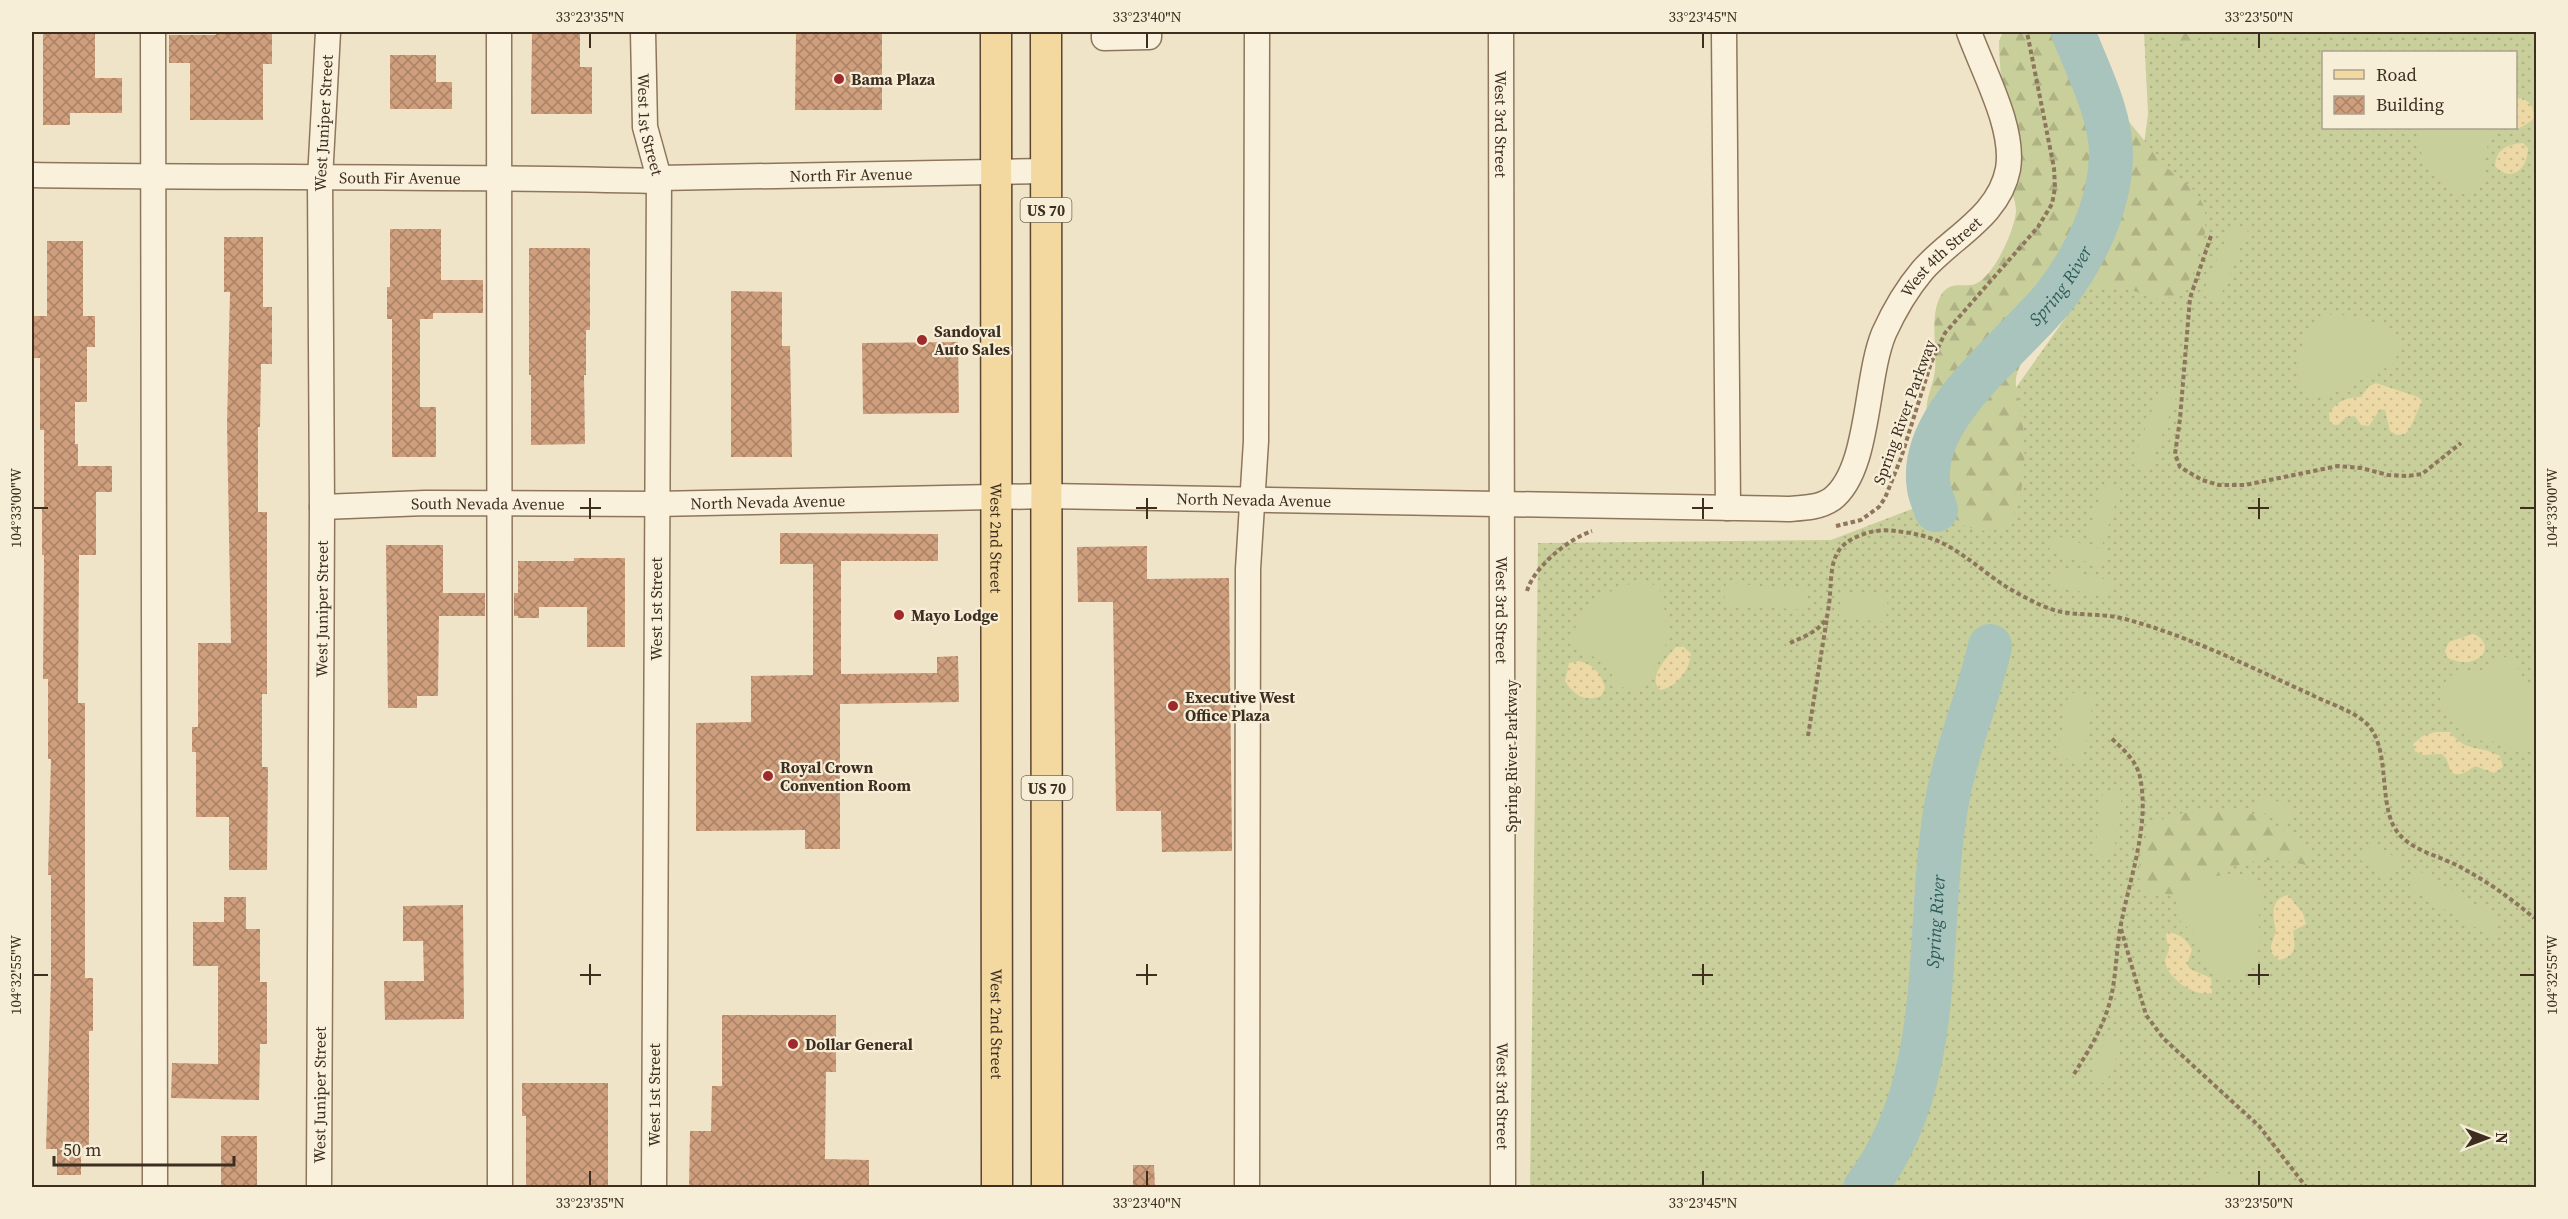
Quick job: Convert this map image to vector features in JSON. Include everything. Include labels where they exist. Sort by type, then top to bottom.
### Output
[{"type":"main road","name":"West 2nd Street","points":[[996,32],[997,1188]]},
{"type":"main road","name":"US 70","points":[[1046,32],[1047,1188]]},
{"type":"street","points":[[153,32],[155,1188]]},
{"type":"street","name":"West Juniper Street","points":[[319,1188],[322,507],[320,179],[328,32]]},
{"type":"street","points":[[499,32],[500,1188]]},
{"type":"street","name":"West 1st Street","points":[[643,32],[645,127],[659,178],[654,1188]]},
{"type":"street","points":[[1104,32],[1104,38],[1149,37],[1149,32]]},
{"type":"street","points":[[1247,1188],[1248,569],[1256,418],[1257,32]]},
{"type":"street","name":"West 3rd Street","points":[[1501,32],[1503,1188]]},
{"type":"street","points":[[1724,32],[1728,508]]},
{"type":"street","name":"West 4th Street","points":[[1843,487],[1854,464],[1873,368],[1881,340],[1893,314],[1905,292],[1923,270],[1981,219],[2005,182],[2009,154],[2006,127],[1969,32]]},
{"type":"street","name":"North Fir Avenue","points":[[659,178],[1046,171]]},
{"type":"street","name":"South Fir Avenue","points":[[32,175],[654,181],[659,178]]},
{"type":"street","name":"North Nevada Avenue","points":[[656,504],[1047,496],[1807,508],[1831,499],[1843,487]]},
{"type":"street","name":"South Nevada Avenue","points":[[322,507],[500,503],[656,504]]},
{"type":"path","name":"Spring River Parkway","points":[[1834,526],[1860,520],[1879,507],[1901,458],[1931,363],[1945,333],[2038,227],[2052,204],[2055,188],[2054,168],[2027,32]]},
{"type":"path","points":[[2211,236],[2190,298],[2175,454],[2180,467],[2202,480],[2219,485],[2245,485],[2338,466],[2361,468],[2388,476],[2407,476],[2422,474],[2461,443]]},
{"type":"path","points":[[1526,596],[1528,587],[1557,551],[1583,534],[1599,528]]},
{"type":"path","points":[[1809,736],[1827,617],[1831,564],[1840,546],[1863,534],[1884,530],[1919,534],[1944,543],[1974,561],[2014,592],[2042,606],[2060,612],[2090,613],[2123,618],[2177,636],[2344,710],[2365,722],[2377,737],[2385,795],[2393,825],[2404,839],[2427,853],[2460,866],[2514,901],[2534,918]]},
{"type":"path","points":[[1790,643],[1817,630],[1827,617]]},
{"type":"path","points":[[2073,1074],[2091,1046],[2106,1013],[2114,981],[2120,926],[2144,808],[2140,774],[2128,754],[2110,737]]},
{"type":"path","points":[[2120,926],[2146,1015],[2164,1039],[2259,1126],[2307,1188]]},
{"type":"green space","points":[[2003,32],[2065,32],[2074,59],[2103,90],[2166,167],[2196,192],[2205,208],[2205,232],[2193,274],[2178,295],[2161,298],[2120,288],[2102,286],[2084,288],[2068,295],[2054,310],[2029,347],[2016,379],[2024,452],[2019,501],[2006,525],[1995,530],[1982,531],[1963,525],[1953,517],[1946,505],[1945,449],[1928,419],[1927,408],[1935,366],[1935,314],[1941,295],[1953,286],[1975,284],[1982,280],[2002,252],[2015,219],[2016,205],[2002,157],[2003,103],[1999,41]]},
{"type":"green space","points":[[2144,32],[2536,32],[2536,1187],[1530,1188],[1538,543],[1831,540],[1917,507],[2015,389],[2134,221],[2148,114]]},
{"type":"green space","points":[[2154,32],[2207,32],[2194,42],[2175,41]]},
{"type":"green space","points":[[2421,129],[2493,129],[2485,155],[2483,185],[2468,194],[2450,189],[2425,159],[2418,139]]},
{"type":"green space","points":[[2232,224],[2248,230],[2218,302],[2202,295]]},
{"type":"green space","points":[[2333,314],[2367,321],[2393,331],[2399,339],[2399,350],[2393,363],[2387,367],[2332,393],[2313,394],[2304,388],[2299,379],[2299,356],[2313,324]]},
{"type":"green space","points":[[2160,388],[2177,395],[2149,470],[2132,464]]},
{"type":"green space","points":[[2105,482],[2121,487],[2102,546],[2086,540]]},
{"type":"green space","points":[[2053,535],[2106,551],[2101,566],[2049,551]]},
{"type":"green space","points":[[2056,567],[2112,581],[2108,598],[2052,585]]},
{"type":"green space","points":[[1642,582],[1659,588],[1665,613],[1667,639],[1660,658],[1648,679],[1640,687],[1629,689],[1618,686],[1609,669],[1602,662],[1574,645],[1574,632],[1585,610],[1595,602],[1618,588]]},
{"type":"green space","points":[[1726,583],[1806,590],[1804,610],[1724,604]]},
{"type":"green space","points":[[1841,592],[1888,596],[1886,622],[1839,618]]},
{"type":"green space","points":[[2506,657],[2514,662],[2536,701],[2536,748],[2526,752],[2517,751],[2495,742],[2467,737],[2441,704],[2443,686],[2452,675],[2459,672],[2483,670],[2490,662]]},
{"type":"green space","points":[[2069,692],[2094,697],[2082,762],[2057,758]]},
{"type":"green space","points":[[2103,792],[2122,795],[2113,857],[2094,855]]},
{"type":"green space","points":[[2263,793],[2293,811],[2285,825],[2255,808]]},
{"type":"green space","points":[[2236,810],[2260,817],[2288,834],[2311,856],[2306,865],[2287,861],[2248,862],[2228,870],[2211,884],[2184,894],[2145,891],[2140,881],[2139,869],[2144,842],[2149,831],[2163,819],[2183,813]]},
{"type":"green space","points":[[2370,843],[2400,860],[2390,877],[2360,860]]},
{"type":"green space","points":[[2419,871],[2502,920],[2492,937],[2408,888]]},
{"type":"green space","points":[[2230,874],[2256,883],[2263,899],[2258,919],[2260,944],[2257,952],[2242,974],[2235,979],[2228,980],[2220,979],[2209,970],[2194,935],[2180,921],[2176,910],[2180,888],[2202,878]]},
{"type":"green space","points":[[2106,1037],[2122,1043],[2106,1084],[2090,1078]]},
{"type":"green space","points":[[2223,1172],[2239,1179],[2245,1187],[2195,1187],[2211,1174]]},
{"type":"sand","points":[[2522,98],[2532,106],[2533,119],[2526,125],[2517,128],[2517,99]]},
{"type":"sand","points":[[2523,143],[2528,148],[2527,155],[2518,171],[2507,174],[2495,166],[2500,152],[2512,145]]},
{"type":"sand","points":[[2376,383],[2418,397],[2422,401],[2405,434],[2397,435],[2390,431],[2385,410],[2380,409],[2369,426],[2361,425],[2355,416],[2346,417],[2338,425],[2330,424],[2329,413],[2339,403],[2346,399],[2361,397],[2368,387]]},
{"type":"sand","points":[[2473,634],[2484,644],[2484,652],[2481,656],[2466,662],[2448,658],[2445,651],[2449,642]]},
{"type":"sand","points":[[1676,647],[1684,647],[1691,654],[1688,666],[1677,682],[1660,690],[1656,680],[1657,674]]},
{"type":"sand","points":[[1579,661],[1593,667],[1599,674],[1605,688],[1601,696],[1585,698],[1580,696],[1572,691],[1565,681],[1569,663]]},
{"type":"sand","points":[[2435,732],[2450,732],[2456,739],[2468,746],[2493,752],[2500,756],[2503,767],[2494,773],[2475,766],[2466,772],[2454,774],[2442,754],[2423,755],[2415,751],[2413,744],[2423,736]]},
{"type":"sand","points":[[2288,895],[2303,913],[2306,924],[2293,931],[2294,950],[2292,953],[2285,959],[2279,960],[2271,950],[2276,931],[2274,910],[2278,900]]},
{"type":"sand","points":[[2169,932],[2180,936],[2188,943],[2192,950],[2187,964],[2190,969],[2211,978],[2212,993],[2199,993],[2173,977],[2165,960],[2169,948],[2166,934]]},
{"type":"building","points":[[43,32],[95,32],[95,78],[122,78],[122,113],[70,113],[70,125],[43,125]]},
{"type":"building","points":[[216,32],[272,32],[272,64],[263,64],[263,120],[190,120],[190,63],[169,63],[169,35],[216,35]]},
{"type":"building","points":[[532,32],[580,32],[580,67],[592,67],[592,114],[531,114]]},
{"type":"building","name":"Bama Plaza","points":[[796,32],[882,32],[882,110],[795,110]]},
{"type":"building","points":[[390,55],[436,55],[436,82],[452,82],[452,109],[390,109]]},
{"type":"building","points":[[390,229],[441,229],[441,280],[483,280],[483,313],[433,313],[433,319],[420,319],[420,407],[436,407],[436,457],[392,457],[392,319],[387,319],[387,287],[390,287]]},
{"type":"building","points":[[224,237],[263,237],[263,307],[272,307],[272,364],[261,364],[260,427],[258,427],[258,512],[267,512],[267,694],[262,694],[262,767],[268,767],[267,870],[229,870],[229,817],[196,817],[196,752],[192,752],[192,727],[198,727],[198,643],[231,643],[227,426],[230,292],[224,292]]},
{"type":"building","points":[[47,241],[83,241],[83,316],[95,316],[95,347],[87,347],[87,402],[75,402],[75,444],[78,444],[78,466],[112,466],[112,492],[96,492],[96,555],[79,555],[78,703],[85,703],[85,978],[93,978],[93,1031],[89,1031],[89,1148],[81,1148],[81,1175],[57,1175],[57,1149],[46,1149],[51,978],[51,875],[48,875],[51,759],[48,759],[48,679],[43,679],[44,430],[40,430],[40,358],[32,358],[32,316],[47,316]]},
{"type":"building","points":[[529,248],[590,248],[590,330],[586,330],[586,375],[584,375],[585,444],[531,445]]},
{"type":"building","points":[[731,291],[782,292],[782,346],[790,346],[792,457],[731,457]]},
{"type":"building","points":[[958,342],[959,413],[863,414],[862,343]]},
{"type":"building","points":[[780,533],[938,534],[938,561],[841,561],[841,674],[937,673],[937,657],[958,656],[959,702],[840,704],[840,849],[805,849],[805,830],[696,831],[696,723],[751,722],[751,676],[813,675],[813,564],[780,564]]},
{"type":"building","points":[[386,545],[443,545],[443,593],[485,593],[485,616],[439,616],[438,696],[417,696],[417,708],[388,708]]},
{"type":"building","name":"Executive West Office Plaza","points":[[1147,546],[1147,579],[1229,578],[1232,851],[1162,852],[1161,811],[1116,811],[1113,602],[1078,602],[1077,547]]},
{"type":"building","points":[[574,558],[625,558],[625,647],[587,647],[587,607],[539,607],[539,618],[514,616],[514,593],[518,593],[518,561],[574,561]]},
{"type":"building","points":[[224,897],[246,897],[246,929],[260,929],[260,982],[267,982],[267,1044],[260,1044],[259,1100],[171,1098],[172,1063],[218,1064],[218,966],[193,966],[193,922],[224,922]]},
{"type":"building","points":[[463,905],[464,1019],[385,1020],[384,981],[424,981],[423,941],[403,941],[403,906]]},
{"type":"building","points":[[722,1015],[836,1015],[836,1072],[826,1072],[825,1159],[869,1160],[869,1188],[689,1188],[690,1131],[711,1131],[712,1086],[722,1086]]},
{"type":"building","points":[[522,1083],[608,1083],[608,1185],[526,1185],[526,1116],[522,1116]]},
{"type":"building","points":[[221,1136],[257,1136],[257,1188],[221,1188]]},
{"type":"building","points":[[1133,1165],[1154,1165],[1155,1188],[1133,1188]]},
{"type":"waterway","name":"Spring River","points":[[1936,510],[1929,488],[1929,461],[1938,435],[1953,409],[1972,384],[2038,316],[2066,281],[2094,231],[2106,195],[2111,158],[2108,126],[2073,32]]},
{"type":"waterway","name":"Spring River","points":[[1865,1188],[1892,1143],[1911,1096],[1923,1046],[1930,996],[1941,841],[1949,791],[1990,646]]},
{"type":"place","name":"Bama Plaza","points":[[839,79]]},
{"type":"place","name":"Sandoval Auto Sales","points":[[922,340]]},
{"type":"place","name":"Mayo Lodge","points":[[899,615]]},
{"type":"place","name":"Executive West Office Plaza","points":[[1173,706]]},
{"type":"place","name":"Royal Crown Convention Room","points":[[768,776]]},
{"type":"place","name":"Dollar General","points":[[793,1044]]}]
